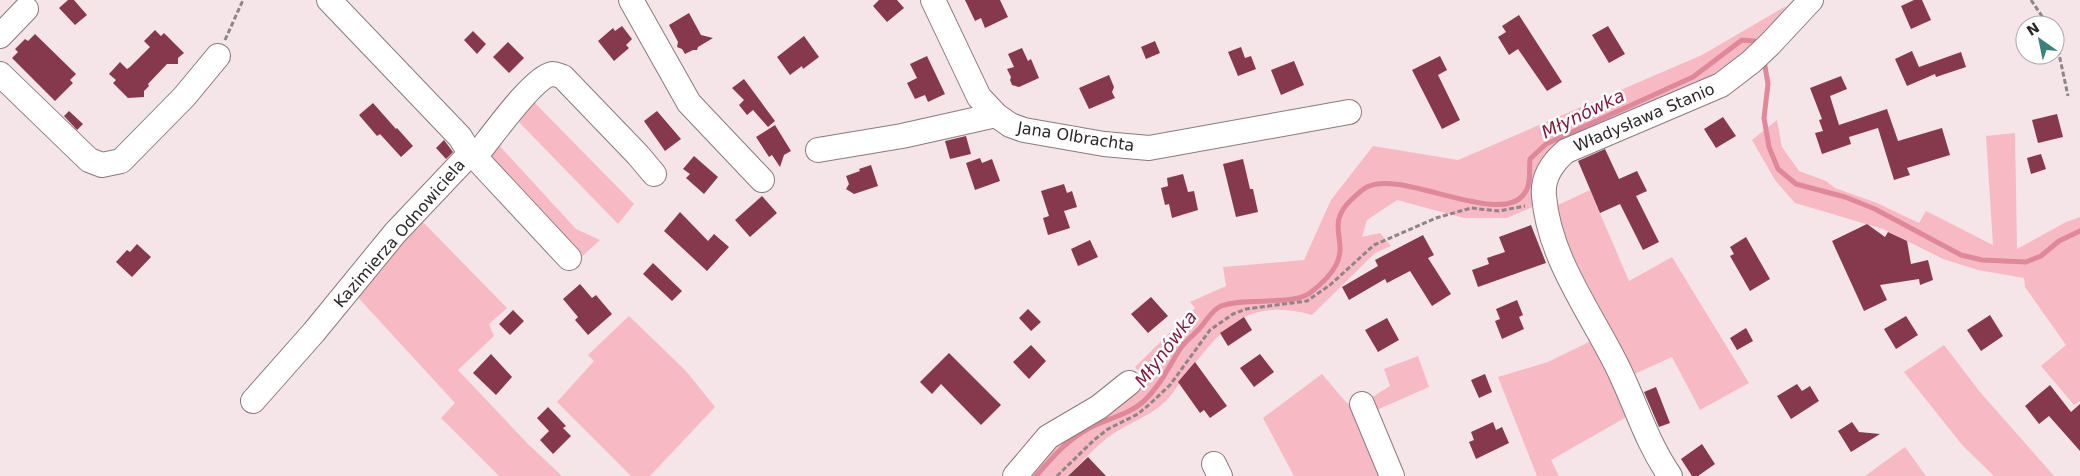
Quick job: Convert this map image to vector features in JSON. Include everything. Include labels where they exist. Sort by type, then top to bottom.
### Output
[{"type":"street","name":"Kazimierza Odnowiciela","points":[[253,401],[314,332],[395,233],[467,157],[472,155],[460,138],[329,0]]},
{"type":"street","points":[[631,0],[689,103],[762,180]]},
{"type":"street","name":"Jana Olbrachta","points":[[933,0],[979,97],[996,115],[1010,126],[1024,130],[1104,144],[1150,148],[1349,112]]},
{"type":"street","name":"Władysława Stanio","points":[[1670,476],[1645,432],[1619,370],[1562,261],[1548,223],[1543,194],[1545,178],[1552,162],[1566,151],[1721,85],[1751,62],[1770,44],[1810,0]]},
{"type":"street","points":[[0,36],[26,9]]},
{"type":"street","points":[[0,74],[89,160],[102,165],[121,161],[184,97],[218,56]]},
{"type":"street","points":[[569,258],[472,155],[540,80],[552,74],[563,77],[654,174]]},
{"type":"street","points":[[818,150],[902,136],[996,115]]},
{"type":"street","points":[[1015,476],[1048,437],[1099,407],[1128,383]]},
{"type":"street","points":[[1362,404],[1392,476]]},
{"type":"path","points":[[218,56],[243,0]]},
{"type":"path","points":[[2030,0],[2041,15]]},
{"type":"path","points":[[2061,65],[2068,96]]},
{"type":"path","points":[[1057,476],[1108,429],[1138,414],[1152,402],[1170,385],[1210,330],[1233,314],[1246,309],[1307,301],[1330,285],[1374,245],[1436,218],[1471,208],[1499,212],[1512,210],[1524,206],[1543,194]]},
{"type":"shaded area","points":[[1786,6],[1770,33],[1726,69],[1673,98],[1583,134],[1537,205],[1507,218],[1464,218],[1397,200],[1367,220],[1362,237],[1380,233],[1391,246],[1375,253],[1312,315],[1288,310],[1267,310],[1250,315],[1235,323],[1208,347],[1165,402],[1106,439],[1068,476],[1024,476],[1054,441],[1113,404],[1143,377],[1135,367],[1195,308],[1190,302],[1226,286],[1223,267],[1304,260],[1331,200],[1373,146],[1458,160],[1702,55]]},
{"type":"shaded area","points":[[530,98],[634,204],[618,224],[515,118]]},
{"type":"shaded area","points":[[1777,120],[1782,147],[1799,171],[1826,181],[1835,188],[1877,203],[1919,223],[1926,211],[1993,245],[1986,136],[2015,133],[2017,249],[2066,222],[2080,217],[2080,401],[2074,405],[2041,366],[2066,345],[2025,287],[2024,278],[1978,270],[1943,259],[1883,229],[1795,203],[1775,180],[1752,140]]},
{"type":"shaded area","points":[[495,141],[576,229],[600,240],[578,260],[481,156]]},
{"type":"shaded area","points":[[1590,190],[1629,281],[1672,257],[1749,383],[1700,410],[1672,357],[1628,377],[1592,306],[1558,227],[1558,205]]},
{"type":"shaded area","points":[[417,216],[507,308],[489,324],[494,336],[458,370],[527,443],[562,476],[499,476],[441,418],[455,403],[353,292]]},
{"type":"shaded area","points":[[629,316],[686,371],[715,407],[650,476],[631,476],[557,402],[594,361],[588,355]]},
{"type":"shaded area","points":[[1595,339],[1630,415],[1551,460],[1559,476],[1537,476],[1498,377],[1548,362]]},
{"type":"shaded area","points":[[1944,345],[1980,392],[2054,476],[1994,476],[1963,446],[1904,372]]},
{"type":"shaded area","points":[[1418,356],[1429,387],[1372,412],[1369,399],[1390,386],[1384,369]]},
{"type":"shaded area","points":[[1322,374],[1345,401],[1357,410],[1384,476],[1294,476],[1263,418]]},
{"type":"shaded area","points":[[1905,447],[1926,476],[1865,476]]},
{"type":"building","points":[[68,0],[74,0],[87,15],[75,25],[59,8]]},
{"type":"building","points":[[879,0],[897,0],[904,8],[887,22],[873,6]]},
{"type":"building","points":[[965,0],[1000,0],[1008,17],[985,28],[981,18],[975,21]]},
{"type":"building","points":[[1914,0],[1922,0],[1931,20],[1911,29],[1901,6]]},
{"type":"building","points":[[689,13],[701,35],[713,38],[698,47],[697,50],[685,54],[682,49],[677,47],[678,42],[669,25]]},
{"type":"building","points":[[1519,15],[1562,82],[1547,91],[1518,49],[1509,55],[1498,37],[1506,32],[1502,26]]},
{"type":"building","points":[[622,26],[632,39],[626,45],[629,48],[614,61],[598,41],[613,28],[615,31]]},
{"type":"building","points":[[1608,26],[1625,54],[1609,63],[1592,35]]},
{"type":"building","points":[[155,30],[161,36],[164,33],[184,53],[178,58],[178,64],[167,64],[148,84],[149,86],[144,91],[144,97],[128,98],[113,83],[116,80],[109,74],[120,62],[127,69],[130,67],[150,47],[144,41]]},
{"type":"building","points":[[473,31],[486,44],[477,54],[464,40]]},
{"type":"building","points":[[35,34],[76,74],[70,80],[73,83],[55,101],[12,58],[18,52],[15,49],[25,39],[28,41]]},
{"type":"building","points":[[804,36],[819,57],[803,69],[802,66],[790,75],[777,57]]},
{"type":"building","points":[[1155,41],[1160,53],[1146,59],[1141,47]]},
{"type":"building","points":[[508,42],[524,58],[509,73],[493,57]]},
{"type":"building","points":[[1241,47],[1245,58],[1251,56],[1256,69],[1238,76],[1228,52]]},
{"type":"building","points":[[1022,48],[1028,61],[1031,59],[1039,78],[1019,87],[1012,85],[1010,80],[1011,77],[1007,69],[1014,67],[1008,54]]},
{"type":"building","points":[[1912,51],[1919,67],[1961,52],[1966,67],[1936,77],[1935,74],[1907,86],[1895,59]]},
{"type":"building","points":[[927,56],[945,94],[928,102],[925,95],[915,99],[907,83],[917,78],[910,64]]},
{"type":"building","points":[[1440,56],[1447,70],[1438,75],[1460,120],[1442,129],[1412,70]]},
{"type":"building","points":[[1294,61],[1304,85],[1281,95],[1271,70]]},
{"type":"building","points":[[1109,75],[1114,87],[1112,92],[1115,98],[1089,109],[1079,88]]},
{"type":"building","points":[[1841,76],[1847,89],[1830,96],[1839,125],[1887,109],[1898,141],[1942,128],[1950,155],[1907,168],[1910,175],[1894,180],[1878,128],[1849,137],[1851,144],[1822,154],[1815,133],[1823,131],[1819,120],[1822,119],[1810,88]]},
{"type":"building","points":[[744,79],[775,121],[768,127],[753,110],[747,115],[739,105],[744,100],[732,88]]},
{"type":"building","points":[[373,103],[413,146],[401,157],[380,134],[377,136],[359,115]]},
{"type":"building","points":[[69,111],[83,124],[77,130],[64,116]]},
{"type":"building","points":[[657,111],[681,139],[665,151],[644,121]]},
{"type":"building","points":[[2057,114],[2063,137],[2038,143],[2032,120]]},
{"type":"building","points":[[1723,117],[1736,136],[1716,148],[1704,129]]},
{"type":"building","points":[[775,125],[791,151],[784,155],[780,167],[772,155],[769,157],[756,137]]},
{"type":"building","points":[[966,136],[971,154],[950,159],[945,141]]},
{"type":"building","points":[[444,140],[453,152],[446,159],[436,148]]},
{"type":"building","points":[[1605,149],[1619,179],[1637,171],[1647,191],[1636,196],[1659,242],[1643,250],[1620,204],[1600,213],[1578,161]]},
{"type":"building","points":[[2041,154],[2046,169],[2031,174],[2027,158]]},
{"type":"building","points":[[694,156],[718,177],[704,194],[686,178],[690,174],[683,169]]},
{"type":"building","points":[[980,158],[982,163],[992,159],[1000,181],[975,190],[966,163]]},
{"type":"building","points":[[1243,159],[1258,212],[1236,217],[1223,164]]},
{"type":"building","points":[[871,165],[878,186],[854,194],[846,189],[849,184],[846,176]]},
{"type":"building","points":[[1183,174],[1188,192],[1194,191],[1198,210],[1172,218],[1169,204],[1165,205],[1161,188],[1168,186],[1167,178]]},
{"type":"building","points":[[1064,184],[1067,193],[1072,191],[1077,207],[1064,211],[1070,228],[1048,235],[1043,218],[1049,216],[1041,191]]},
{"type":"building","points":[[762,196],[777,213],[750,237],[735,220]]},
{"type":"building","points":[[680,212],[708,241],[714,234],[729,247],[707,271],[664,231]]},
{"type":"building","points":[[1867,224],[1885,237],[1888,232],[1907,241],[1911,264],[1928,260],[1933,280],[1920,285],[1919,279],[1880,285],[1887,300],[1864,311],[1832,241]]},
{"type":"building","points":[[1531,225],[1546,263],[1478,287],[1472,270],[1489,264],[1487,258],[1505,252],[1499,237]]},
{"type":"building","points":[[1423,235],[1434,255],[1428,258],[1451,294],[1432,306],[1410,271],[1387,283],[1385,279],[1349,300],[1342,287],[1378,266],[1375,260]]},
{"type":"building","points":[[1746,237],[1770,279],[1750,291],[1730,256],[1734,254],[1730,247]]},
{"type":"building","points":[[1090,240],[1098,257],[1078,266],[1071,249]]},
{"type":"building","points":[[137,244],[151,257],[132,277],[116,262],[127,250],[130,252]]},
{"type":"building","points":[[653,263],[682,291],[672,301],[643,274]]},
{"type":"building","points":[[580,284],[592,298],[596,295],[612,314],[588,335],[575,320],[578,317],[563,299]]},
{"type":"building","points":[[1151,297],[1168,316],[1148,333],[1131,314]]},
{"type":"building","points":[[1517,300],[1523,315],[1519,317],[1524,329],[1502,339],[1495,321],[1500,319],[1496,309]]},
{"type":"building","points":[[1028,309],[1041,322],[1031,331],[1019,318]]},
{"type":"building","points":[[513,310],[524,321],[510,335],[499,324]]},
{"type":"building","points":[[1990,315],[2003,336],[1981,351],[1967,330]]},
{"type":"building","points":[[1906,316],[1918,335],[1896,349],[1884,329]]},
{"type":"building","points":[[1244,317],[1252,330],[1228,346],[1220,333]]},
{"type":"building","points":[[1387,318],[1399,340],[1378,352],[1365,330]]},
{"type":"building","points":[[1746,328],[1753,341],[1737,350],[1730,338]]},
{"type":"building","points":[[1031,345],[1046,361],[1029,379],[1013,362]]},
{"type":"building","points":[[949,353],[1001,405],[981,425],[941,384],[932,394],[920,382]]},
{"type":"building","points":[[491,354],[512,377],[496,395],[473,373]]},
{"type":"building","points":[[1260,354],[1274,372],[1254,387],[1240,368]]},
{"type":"building","points":[[1195,362],[1227,406],[1210,418],[1204,410],[1200,413],[1178,382]]},
{"type":"building","points":[[1485,374],[1492,392],[1479,398],[1471,380]]},
{"type":"building","points":[[1797,384],[1802,391],[1810,386],[1819,401],[1791,419],[1777,396]]},
{"type":"building","points":[[2050,385],[2071,412],[2080,404],[2080,451],[2049,416],[2039,424],[2025,406]]},
{"type":"building","points":[[1656,387],[1670,423],[1659,427],[1644,392]]},
{"type":"building","points":[[548,407],[566,426],[563,428],[571,436],[553,454],[540,440],[549,431],[537,418]]},
{"type":"building","points":[[1493,422],[1496,430],[1502,427],[1509,443],[1476,459],[1469,442],[1474,440],[1471,432]]},
{"type":"building","points":[[1852,422],[1859,432],[1880,434],[1851,452],[1838,431]]},
{"type":"building","points":[[1702,444],[1715,464],[1698,476],[1692,476],[1681,459]]},
{"type":"building","points":[[1088,457],[1106,476],[1068,476]]},
{"type":"waterway","name":"Młynówka","points":[[1036,476],[1059,451],[1079,434],[1093,426],[1130,411],[1143,402],[1159,383],[1182,346],[1218,308],[1231,303],[1302,297],[1317,287],[1336,265],[1340,248],[1338,225],[1344,208],[1365,188],[1383,183],[1405,185],[1478,203],[1499,205],[1516,201],[1527,189],[1530,159],[1546,144],[1693,77],[1742,40],[1754,41],[1758,47]]},
{"type":"waterway","name":"Młynówka","points":[[1764,60],[1768,84],[1764,118],[1769,147],[1778,169],[1796,184],[1845,197],[1875,209],[1961,255],[1982,260],[2026,262],[2041,256],[2059,241],[2080,231]]}]
